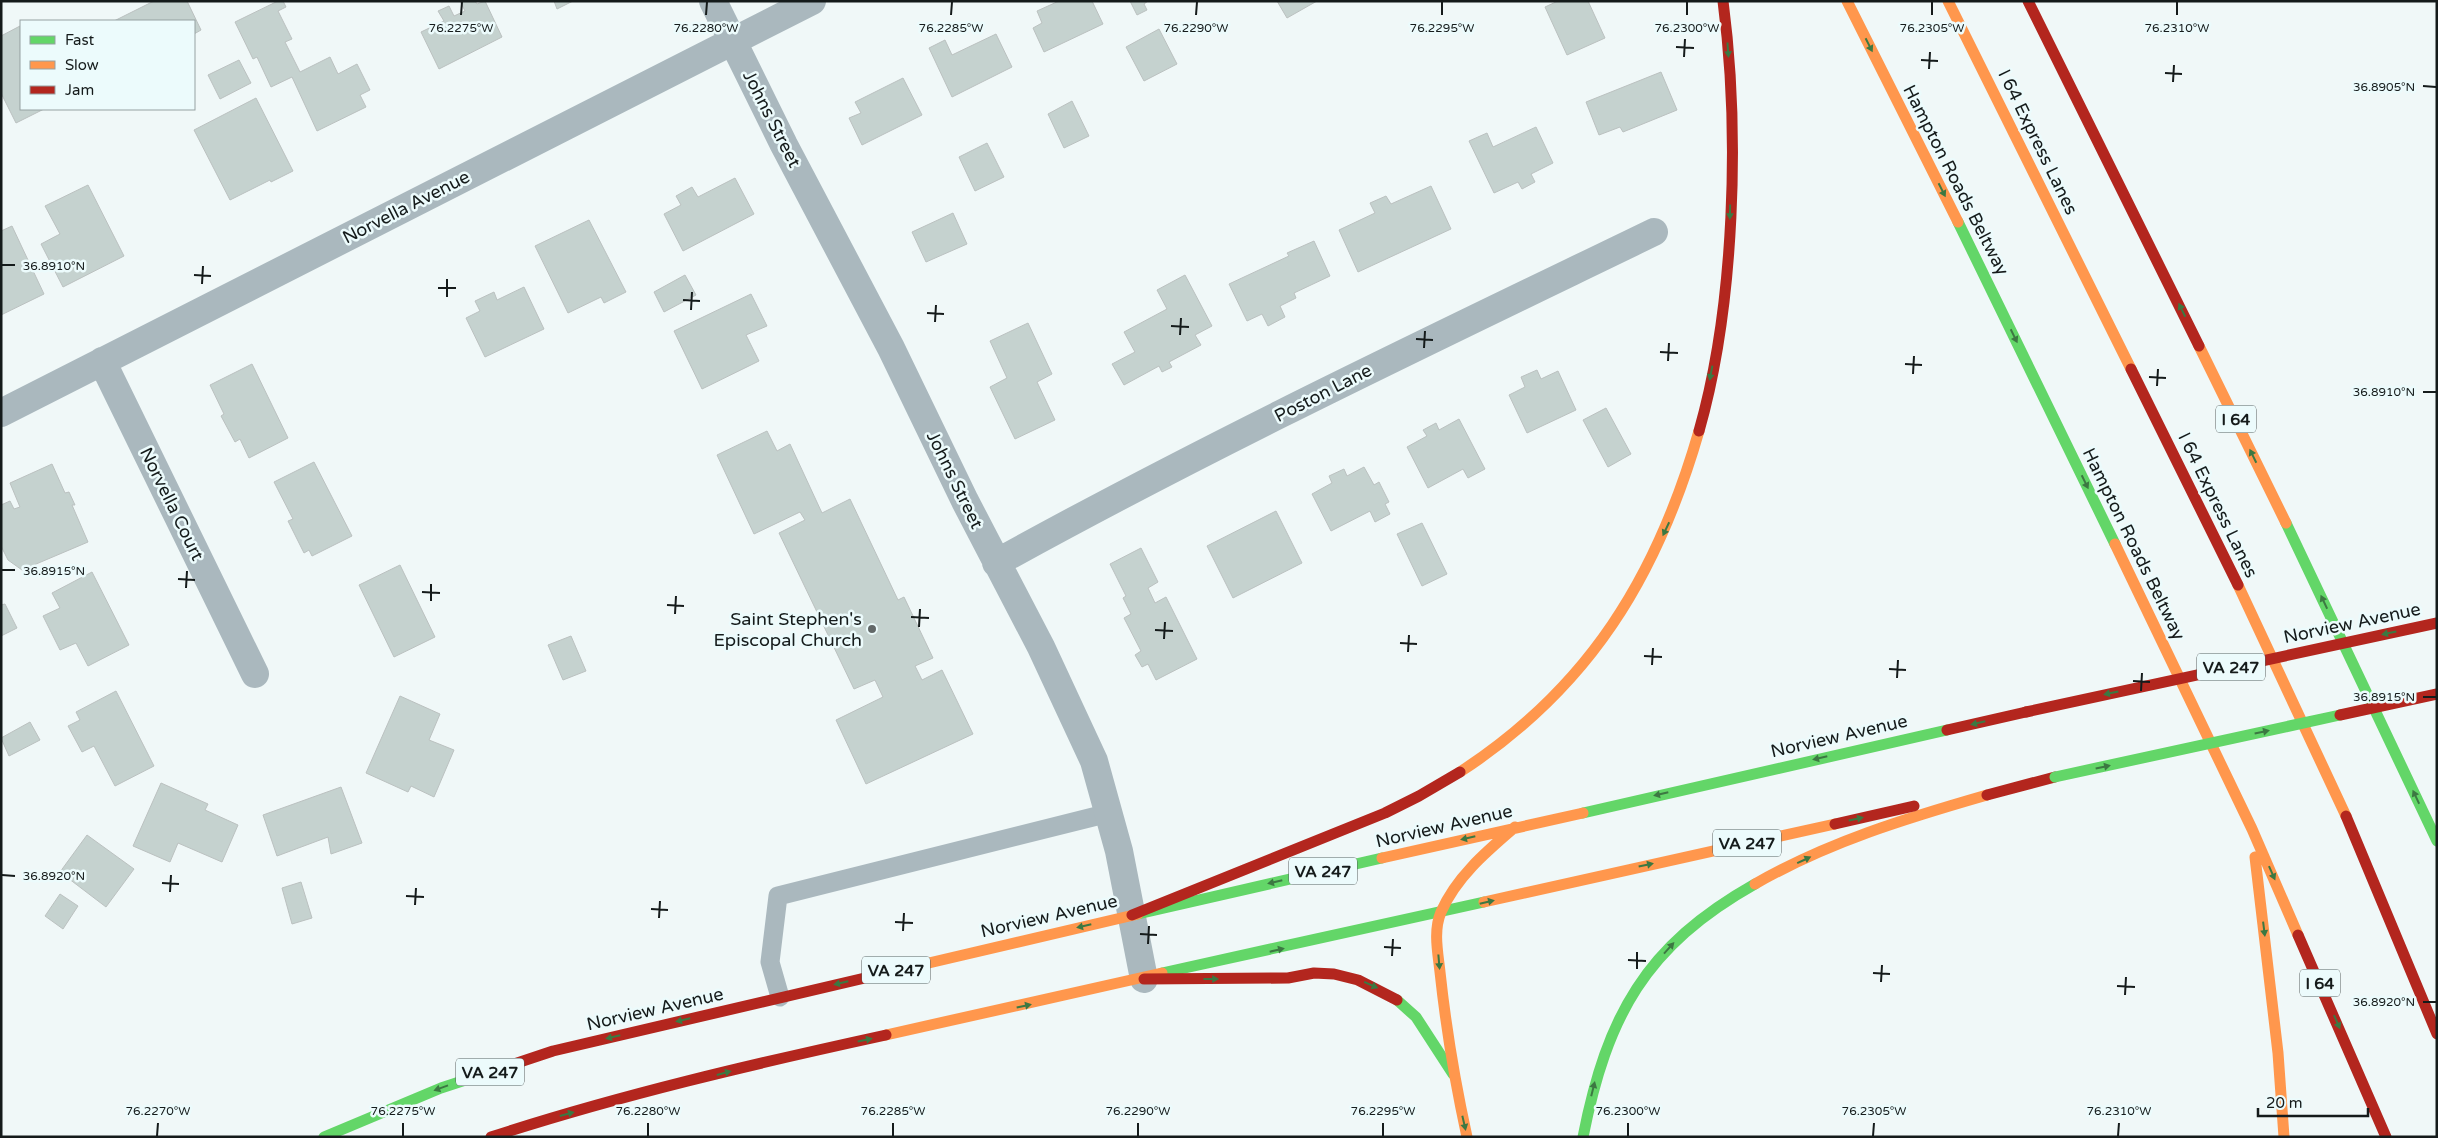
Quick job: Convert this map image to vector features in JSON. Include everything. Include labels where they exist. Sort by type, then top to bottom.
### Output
[{"type":"main road","points":[[1132,914],[1351,829],[1435,788],[1479,759],[1523,725],[1574,672],[1611,627],[1646,572],[1674,512],[1700,427],[1719,333],[1730,222],[1732,110],[1723,1]]},
{"type":"main road","name":"Hampton Roads Beltway","points":[[1847,1],[1989,284],[2252,829],[2386,1137]]},
{"type":"main road","name":"I 64 Express Lanes","points":[[1948,1],[2230,568],[2345,813],[2437,1034]]},
{"type":"main road","name":"I 64","points":[[2028,1],[2264,477],[2437,841]]},
{"type":"main road","name":"Norview Avenue","points":[[324,1137],[441,1088],[552,1051],[1132,914],[1515,827],[2026,712],[2437,623]]},
{"type":"main road","name":"VA 247","points":[[491,1137],[537,1122],[751,1066],[1440,914],[1631,868],[2437,694]]},
{"type":"main road","points":[[1584,1137],[1592,1089],[1606,1046],[1625,1006],[1648,971],[1684,932],[1717,906],[1766,877],[1848,839],[1910,817],[2055,777]]},
{"type":"main road","points":[[1467,1137],[1453,1074],[1437,943],[1440,914],[1454,889],[1483,855],[1515,827]]},
{"type":"main road","points":[[2252,829],[2278,1053],[2284,1137]]},
{"type":"main road","points":[[1144,979],[1288,978],[1314,973],[1334,974],[1358,980],[1399,1001],[1416,1017],[1453,1074]]},
{"type":"street","name":"Johns Street","points":[[713,1],[784,145],[891,348],[996,563],[1041,648],[1094,761],[1109,813],[1132,914],[1144,979]]},
{"type":"street","name":"Norvella Avenue","points":[[1,413],[812,1]]},
{"type":"street","name":"Poston Lane","points":[[996,563],[1113,499],[1412,349],[1654,232]]},
{"type":"street","name":"Norvella Court","points":[[102,362],[255,674]]},
{"type":"lane","points":[[780,997],[770,962],[778,896],[1109,813]]},
{"type":"building","points":[[154,1],[187,1],[201,30],[195,33],[195,20],[116,20]]},
{"type":"building","points":[[278,1],[283,1],[286,7],[278,11],[292,39],[285,42],[300,72],[330,57],[338,74],[357,64],[370,90],[360,95],[366,107],[317,131],[292,77],[271,87],[257,57],[253,59],[235,22]]},
{"type":"building","points":[[460,1],[475,1],[477,4],[485,1],[502,37],[439,69],[421,32],[444,21],[438,11],[449,6],[454,16],[465,11]]},
{"type":"building","points":[[554,1],[573,1],[557,9]]},
{"type":"building","points":[[1059,1],[1092,1],[1103,24],[1044,52],[1033,28],[1042,23],[1037,11]]},
{"type":"building","points":[[1130,1],[1148,1],[1144,4],[1147,10],[1137,15]]},
{"type":"building","points":[[1277,1],[1317,1],[1287,18]]},
{"type":"building","points":[[1558,1],[1588,1],[1605,38],[1567,55],[1545,7]]},
{"type":"building","points":[[20,26],[20,110],[42,110],[16,123],[1,93],[1,36]]},
{"type":"building","points":[[1159,29],[1177,64],[1144,81],[1126,47]]},
{"type":"building","points":[[996,34],[1012,67],[952,97],[929,48],[945,40],[952,55]]},
{"type":"building","points":[[239,60],[251,83],[220,99],[208,75]]},
{"type":"building","points":[[1661,72],[1677,110],[1623,132],[1620,127],[1599,135],[1586,102]]},
{"type":"building","points":[[903,78],[922,115],[862,145],[849,118],[861,113],[855,102]]},
{"type":"building","points":[[256,98],[293,171],[230,200],[194,130]]},
{"type":"building","points":[[1072,101],[1089,136],[1064,148],[1048,114]]},
{"type":"building","points":[[1536,127],[1553,163],[1531,174],[1535,182],[1522,189],[1518,182],[1494,193],[1469,141],[1487,133],[1493,147]]},
{"type":"building","points":[[987,143],[1004,177],[975,191],[959,157]]},
{"type":"building","points":[[735,178],[754,214],[683,251],[664,214],[681,205],[676,196],[692,187],[698,197]]},
{"type":"building","points":[[88,185],[124,256],[63,287],[41,244],[60,234],[45,206]]},
{"type":"building","points":[[1431,186],[1451,229],[1358,272],[1339,230],[1375,213],[1370,203],[1386,196],[1391,204]]},
{"type":"building","points":[[953,213],[967,244],[926,262],[912,232]]},
{"type":"building","points":[[589,220],[626,292],[604,303],[601,297],[568,313],[535,246]]},
{"type":"building","points":[[12,226],[44,294],[1,315],[1,231]]},
{"type":"building","points":[[1314,241],[1330,276],[1294,293],[1296,298],[1280,306],[1285,317],[1268,326],[1262,314],[1247,321],[1229,284],[1289,256],[1287,253]]},
{"type":"building","points":[[685,275],[696,295],[664,312],[654,292]]},
{"type":"building","points":[[1185,275],[1212,326],[1195,335],[1201,345],[1169,362],[1172,367],[1162,372],[1159,366],[1124,385],[1112,364],[1135,352],[1124,332],[1167,309],[1157,290]]},
{"type":"building","points":[[524,287],[544,329],[485,357],[466,318],[480,311],[475,301],[494,292],[497,300]]},
{"type":"building","points":[[751,294],[767,326],[746,335],[759,361],[702,389],[674,331]]},
{"type":"building","points":[[1028,323],[1052,374],[1037,382],[1055,420],[1015,439],[990,387],[1007,378],[990,341]]},
{"type":"building","points":[[252,364],[288,438],[249,458],[240,439],[235,442],[221,416],[224,414],[210,385]]},
{"type":"building","points":[[1537,370],[1541,379],[1558,371],[1576,410],[1527,433],[1509,395],[1525,387],[1521,377]]},
{"type":"building","points":[[1606,408],[1631,454],[1608,467],[1583,420]]},
{"type":"building","points":[[1459,419],[1485,469],[1468,478],[1463,469],[1428,488],[1407,447],[1427,436],[1423,430],[1436,423],[1439,430]]},
{"type":"building","name":"Saint Stephen's Episcopal Church","points":[[767,431],[777,451],[790,444],[822,513],[850,499],[898,600],[904,597],[933,658],[915,666],[922,680],[942,670],[973,734],[866,784],[836,720],[883,697],[875,680],[854,689],[779,533],[805,520],[800,512],[754,534],[717,455]]},
{"type":"building","points":[[314,462],[352,536],[312,556],[309,550],[304,553],[288,521],[293,519],[274,482]]},
{"type":"building","points":[[52,464],[65,493],[69,492],[75,505],[72,505],[88,542],[22,570],[8,560],[1,546],[1,505],[10,501],[14,509],[20,507],[10,483]]},
{"type":"building","points":[[1364,467],[1374,485],[1379,482],[1389,502],[1385,504],[1390,514],[1375,522],[1370,511],[1331,531],[1312,494],[1332,483],[1329,476],[1344,469],[1347,476]]},
{"type":"building","points":[[1276,511],[1302,563],[1233,598],[1207,546]]},
{"type":"building","points":[[1422,523],[1447,574],[1422,586],[1397,534]]},
{"type":"building","points":[[1141,548],[1158,582],[1148,588],[1155,603],[1166,597],[1197,659],[1156,680],[1148,664],[1142,667],[1135,655],[1141,651],[1124,618],[1131,614],[1123,598],[1126,596],[1110,564]]},
{"type":"building","points":[[400,565],[435,637],[394,657],[359,585]]},
{"type":"building","points":[[92,572],[129,645],[88,666],[76,643],[60,650],[43,616],[60,608],[52,593]]},
{"type":"building","points":[[5,604],[17,628],[1,636],[1,605]]},
{"type":"building","points":[[571,636],[586,671],[563,680],[548,645]]},
{"type":"building","points":[[116,691],[154,766],[115,786],[94,746],[82,752],[68,726],[80,720],[76,712]]},
{"type":"building","points":[[400,696],[440,714],[429,740],[454,750],[434,797],[411,786],[408,792],[366,773]]},
{"type":"building","points":[[30,722],[40,740],[9,756],[1,738]]},
{"type":"building","points":[[161,783],[208,804],[205,810],[238,825],[222,862],[178,843],[170,862],[133,846]]},
{"type":"building","points":[[341,787],[362,843],[331,854],[328,837],[277,856],[263,815]]},
{"type":"building","points":[[87,835],[134,869],[106,907],[60,872]]},
{"type":"building","points":[[301,882],[312,918],[292,924],[282,888]]},
{"type":"building","points":[[60,894],[78,906],[63,929],[45,916]]},
{"type":"traffic: fast","points":[[1958,222],[2115,544]]},
{"type":"traffic: fast","points":[[2286,523],[2437,841]]},
{"type":"traffic: fast","points":[[2055,777],[2340,715]]},
{"type":"traffic: fast","points":[[1583,813],[1947,730]]},
{"type":"traffic: fast","points":[[1138,914],[1382,858]]},
{"type":"traffic: fast","points":[[1583,1137],[1605,1055],[1619,1020],[1637,988],[1659,959],[1685,933],[1717,908],[1755,884]]},
{"type":"traffic: fast","points":[[1162,973],[1484,902]]},
{"type":"traffic: fast","points":[[1397,1000],[1416,1017],[1453,1074]]},
{"type":"traffic: fast","points":[[324,1137],[441,1088],[499,1069]]},
{"type":"traffic: slow","points":[[1847,1],[1958,222]]},
{"type":"traffic: slow","points":[[1948,1],[2131,369]]},
{"type":"traffic: slow","points":[[2199,346],[2286,523]]},
{"type":"traffic: slow","points":[[1460,772],[1506,739],[1546,704],[1581,666],[1612,625],[1639,581],[1662,534],[1682,484],[1699,431]]},
{"type":"traffic: slow","points":[[2115,544],[2252,829],[2298,935]]},
{"type":"traffic: slow","points":[[2238,585],[2346,816]]},
{"type":"traffic: slow","points":[[1755,884],[1839,843],[1898,822],[1987,795]]},
{"type":"traffic: slow","points":[[1382,858],[1583,813]]},
{"type":"traffic: slow","points":[[1484,902],[1835,824]]},
{"type":"traffic: slow","points":[[1467,1137],[1445,1014],[1437,950],[1437,927],[1441,912],[1455,887],[1473,865],[1515,827]]},
{"type":"traffic: slow","points":[[2255,857],[2278,1053],[2284,1137]]},
{"type":"traffic: slow","points":[[916,966],[1138,914]]},
{"type":"traffic: slow","points":[[886,1035],[1162,973]]},
{"type":"traffic: jam","points":[[1699,431],[1711,382],[1720,329],[1727,274],[1731,217],[1731,105],[1723,1]]},
{"type":"traffic: jam","points":[[2028,1],[2199,346]]},
{"type":"traffic: jam","points":[[2131,369],[2238,585]]},
{"type":"traffic: jam","points":[[2026,712],[2437,623]]},
{"type":"traffic: jam","points":[[2340,715],[2437,694]]},
{"type":"traffic: jam","points":[[1947,730],[2026,712]]},
{"type":"traffic: jam","points":[[1132,915],[1385,813],[1460,772]]},
{"type":"traffic: jam","points":[[1987,795],[2055,777]]},
{"type":"traffic: jam","points":[[1835,824],[1914,806]]},
{"type":"traffic: jam","points":[[2346,816],[2437,1034]]},
{"type":"traffic: jam","points":[[2298,935],[2386,1137]]},
{"type":"traffic: jam","points":[[499,1069],[553,1051],[916,966]]},
{"type":"traffic: jam","points":[[1144,979],[1288,978],[1314,973],[1334,974],[1358,980],[1397,1000]]},
{"type":"traffic: jam","points":[[491,1137],[588,1107],[687,1081],[886,1035]]},
{"type":"place","name":"Saint Stephen's Episcopal Church","points":[[872,629]]}]
